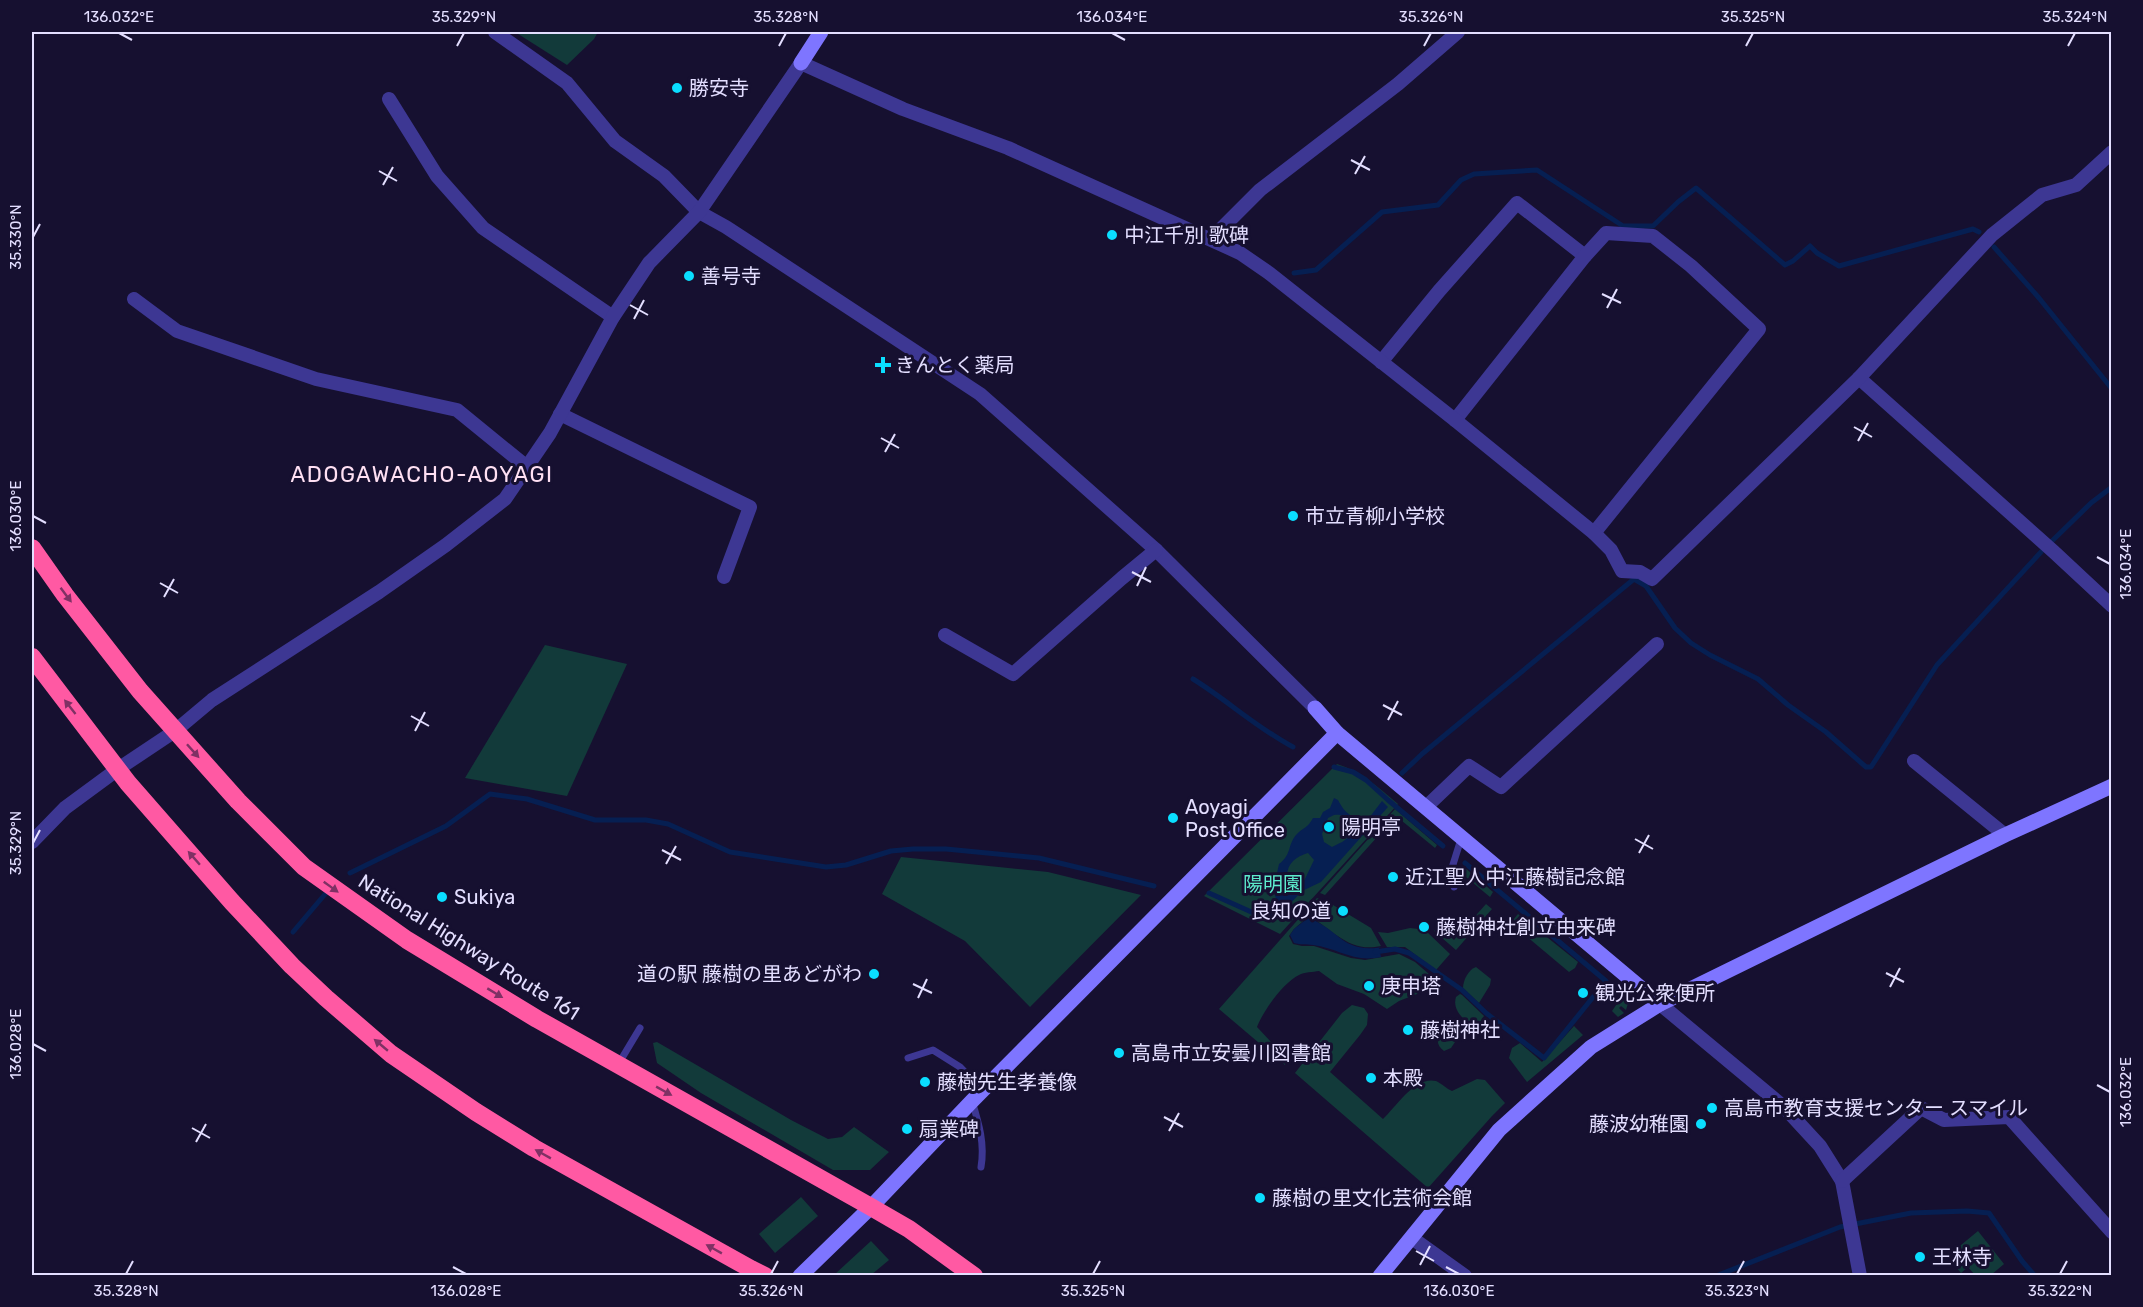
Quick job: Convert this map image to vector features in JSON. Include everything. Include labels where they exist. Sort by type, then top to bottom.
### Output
[{"type":"highway","name":"National Highway Route 161","points":[[32,548],[65,595],[140,691],[238,801],[304,867],[408,940],[618,1066],[909,1229],[974,1275]]},
{"type":"highway","points":[[32,657],[118,769],[218,885],[292,966],[392,1054],[534,1148],[765,1275]]},
{"type":"street","points":[[495,32],[567,83],[615,141],[664,176],[699,212],[726,227],[980,394],[1156,550],[1315,708],[1337,733],[1660,1004],[1798,1113],[1842,1181],[1860,1275]]},
{"type":"street","points":[[32,842],[65,808],[175,731],[212,700],[379,592],[446,545],[505,499],[560,414],[614,317],[649,262],[699,212],[821,32]]},
{"type":"street","points":[[1211,239],[1260,190],[1389,91],[1458,32]]},
{"type":"street","points":[[801,63],[903,108],[1008,148],[1240,253],[1269,273],[1455,420],[1594,533],[1611,550],[1622,571],[1640,572],[1652,579],[1859,378],[1992,235],[2042,195],[2076,185],[2112,152]]},
{"type":"street","points":[[389,99],[437,176],[483,228],[614,317]]},
{"type":"street","points":[[1381,362],[1439,291],[1517,203],[1585,256]]},
{"type":"street","points":[[1455,420],[1585,256],[1606,233],[1653,236],[1691,266],[1759,329],[1594,533]]},
{"type":"street","points":[[134,299],[177,331],[316,379],[457,410],[526,467]]},
{"type":"street","points":[[1859,378],[2112,606]]},
{"type":"street","points":[[560,414],[750,507],[724,577]]},
{"type":"street","points":[[945,635],[1013,674],[1156,550]]},
{"type":"street","points":[[1426,807],[1469,766],[1501,787],[1657,644]]},
{"type":"street","points":[[800,1275],[871,1207],[1337,733]]},
{"type":"street","points":[[1914,762],[2005,835]]},
{"type":"street","points":[[1380,1275],[1499,1130],[1591,1047],[1660,1004],[2005,835],[2112,786]]},
{"type":"street","points":[[1842,1181],[1921,1108],[1944,1120],[2009,1117],[2112,1232]]},
{"type":"street","points":[[1412,1238],[1465,1275]]},
{"type":"lane","points":[[1454,887],[1450,874],[1461,837]]},
{"type":"lane","points":[[618,1066],[640,1028]]},
{"type":"lane","points":[[908,1058],[933,1050],[960,1067],[978,1096],[984,1151],[981,1167]]},
{"type":"green space","points":[[515,32],[598,32],[594,39],[567,65]]},
{"type":"green space","points":[[545,645],[627,664],[567,796],[465,778]]},
{"type":"green space","name":"陽明園","points":[[1337,764],[1362,776],[1398,804],[1280,934],[1204,896]]},
{"type":"green space","points":[[1395,809],[1437,845],[1435,848],[1396,816],[1325,895],[1320,893]]},
{"type":"green space","points":[[901,857],[1048,872],[1141,895],[1030,1007],[965,941],[882,894]]},
{"type":"green space","points":[[1464,867],[1493,892],[1490,897],[1460,872]]},
{"type":"green space","points":[[1317,898],[1371,928],[1381,946],[1351,944],[1309,916],[1289,936],[1293,944],[1314,946],[1365,960],[1399,954],[1415,962],[1429,974],[1417,994],[1387,1009],[1364,994],[1337,984],[1319,971],[1299,975],[1274,998],[1257,1027],[1288,1060],[1285,1065],[1219,1009]]},
{"type":"green space","points":[[1486,904],[1492,909],[1456,950],[1434,931],[1438,926],[1454,940]]},
{"type":"green space","points":[[1518,914],[1578,962],[1575,968],[1569,972],[1513,925],[1513,920]]},
{"type":"green space","points":[[1410,928],[1418,929],[1424,934],[1428,933],[1450,954],[1436,970],[1405,947],[1387,947],[1378,932],[1388,933]]},
{"type":"green space","points":[[1476,967],[1491,979],[1479,1003],[1463,988],[1467,975]]},
{"type":"green space","points":[[1620,988],[1630,997],[1626,1010],[1621,1006],[1619,1008],[1624,1013],[1618,1017],[1612,1011],[1621,998],[1617,992]]},
{"type":"green space","points":[[1460,994],[1484,1016],[1478,1025],[1473,1027],[1457,1010],[1455,1002],[1456,997]]},
{"type":"green space","points":[[1352,1005],[1364,1008],[1368,1014],[1367,1025],[1330,1072],[1383,1119],[1413,1088],[1428,1081],[1436,1081],[1452,1091],[1477,1079],[1485,1080],[1505,1103],[1428,1188],[1295,1073],[1342,1013]]},
{"type":"green space","points":[[1574,1026],[1583,1035],[1527,1082],[1509,1058],[1512,1048],[1520,1043],[1542,1062]]},
{"type":"green space","points":[[1448,1027],[1456,1031],[1457,1039],[1451,1048],[1444,1051],[1439,1046],[1438,1038],[1442,1029]]},
{"type":"green space","points":[[657,1042],[828,1139],[842,1137],[854,1127],[889,1152],[870,1170],[833,1170],[701,1093],[657,1063],[653,1043]]},
{"type":"green space","points":[[801,1197],[818,1216],[775,1253],[759,1234]]},
{"type":"green space","points":[[1978,1231],[2004,1264],[1991,1275],[1975,1275],[1968,1267],[1961,1273],[1951,1261],[1959,1255],[1955,1250]]},
{"type":"green space","points":[[871,1241],[889,1260],[871,1275],[834,1275]]},
{"type":"water","points":[[1334,798],[1350,815],[1369,818],[1382,801],[1388,807],[1321,882],[1302,891],[1275,920],[1267,914],[1277,902],[1270,879],[1277,873],[1279,864],[1286,857],[1296,835],[1313,818],[1320,818],[1323,812],[1330,808]],"holes":[[[1334,815],[1343,817],[1351,831],[1345,840],[1332,847],[1324,842],[1322,834],[1328,818]],[[1308,853],[1314,860],[1304,881],[1294,886],[1289,884],[1288,868],[1294,860]]]},
{"type":"water","points":[[1308,918],[1349,944],[1369,948],[1383,947],[1379,948],[1381,957],[1354,957],[1322,947],[1294,943],[1290,935]]},
{"type":"waterway","points":[[1294,273],[1316,270],[1382,212],[1438,205],[1461,180],[1474,174],[1537,170],[1623,226],[1653,226],[1696,188],[1785,265],[1810,246],[1839,266],[1973,229],[1979,232]]},
{"type":"waterway","points":[[1994,247],[2039,298],[2112,389]]},
{"type":"waterway","points":[[2052,541],[2091,503],[2112,487]]},
{"type":"waterway","points":[[1402,773],[1634,579],[1646,586],[1675,628],[1691,643],[1758,679],[1788,705],[1826,732],[1866,767],[1871,767],[1937,665],[2041,552]]},
{"type":"waterway","points":[[1193,679],[1293,747]]},
{"type":"waterway","points":[[1334,767],[1353,772],[1366,780],[1443,846]]},
{"type":"waterway","points":[[350,873],[446,826],[490,794],[527,799],[595,820],[646,820],[668,824],[730,852],[826,867],[846,865],[891,851],[946,849],[1039,858],[1154,886]]},
{"type":"waterway","points":[[1375,952],[1395,949],[1409,953],[1462,990],[1486,1013],[1544,1058],[1606,981],[1465,863]]},
{"type":"waterway","points":[[293,932],[326,893]]},
{"type":"waterway","points":[[1209,893],[1267,919],[1274,914]]},
{"type":"waterway","points":[[1716,1276],[1840,1227],[1911,1213],[1967,1211],[1989,1213],[2035,1276]]},
{"type":"place","name":"勝安寺","points":[[677,88]]},
{"type":"place","name":"中江千別 歌碑","points":[[1112,235]]},
{"type":"place","name":"善号寺","points":[[689,276]]},
{"type":"place","name":"きんとく薬局","points":[[883,365]]},
{"type":"place","name":"市立青柳小学校","points":[[1293,516]]},
{"type":"place","name":"Aoyagi Post Office","points":[[1173,818]]},
{"type":"place","name":"陽明亭","points":[[1329,827]]},
{"type":"place","name":"近江聖人中江藤樹記念館","points":[[1393,877]]},
{"type":"place","name":"Sukiya","points":[[442,897]]},
{"type":"place","name":"良知の道","points":[[1343,911]]},
{"type":"place","name":"藤樹神社創立由来碑","points":[[1424,927]]},
{"type":"place","name":"道の駅 藤樹の里あどがわ","points":[[874,974]]},
{"type":"place","name":"庚申塔","points":[[1369,986]]},
{"type":"place","name":"観光公衆便所","points":[[1583,993]]},
{"type":"place","name":"藤樹神社","points":[[1408,1030]]},
{"type":"place","name":"高島市立安曇川図書館","points":[[1119,1053]]},
{"type":"place","name":"本殿","points":[[1371,1078]]},
{"type":"place","name":"藤樹先生孝養像","points":[[925,1082]]},
{"type":"place","name":"高島市教育支援センター スマイル","points":[[1712,1108]]},
{"type":"place","name":"藤波幼稚園","points":[[1701,1124]]},
{"type":"place","name":"扇業碑","points":[[907,1129]]},
{"type":"place","name":"藤樹の里文化芸術会館","points":[[1260,1198]]},
{"type":"place","name":"王林寺","points":[[1920,1257]]},
{"type":"district","name":"ADOGAWACHO-AOYAGI","points":[[422,474]]}]
